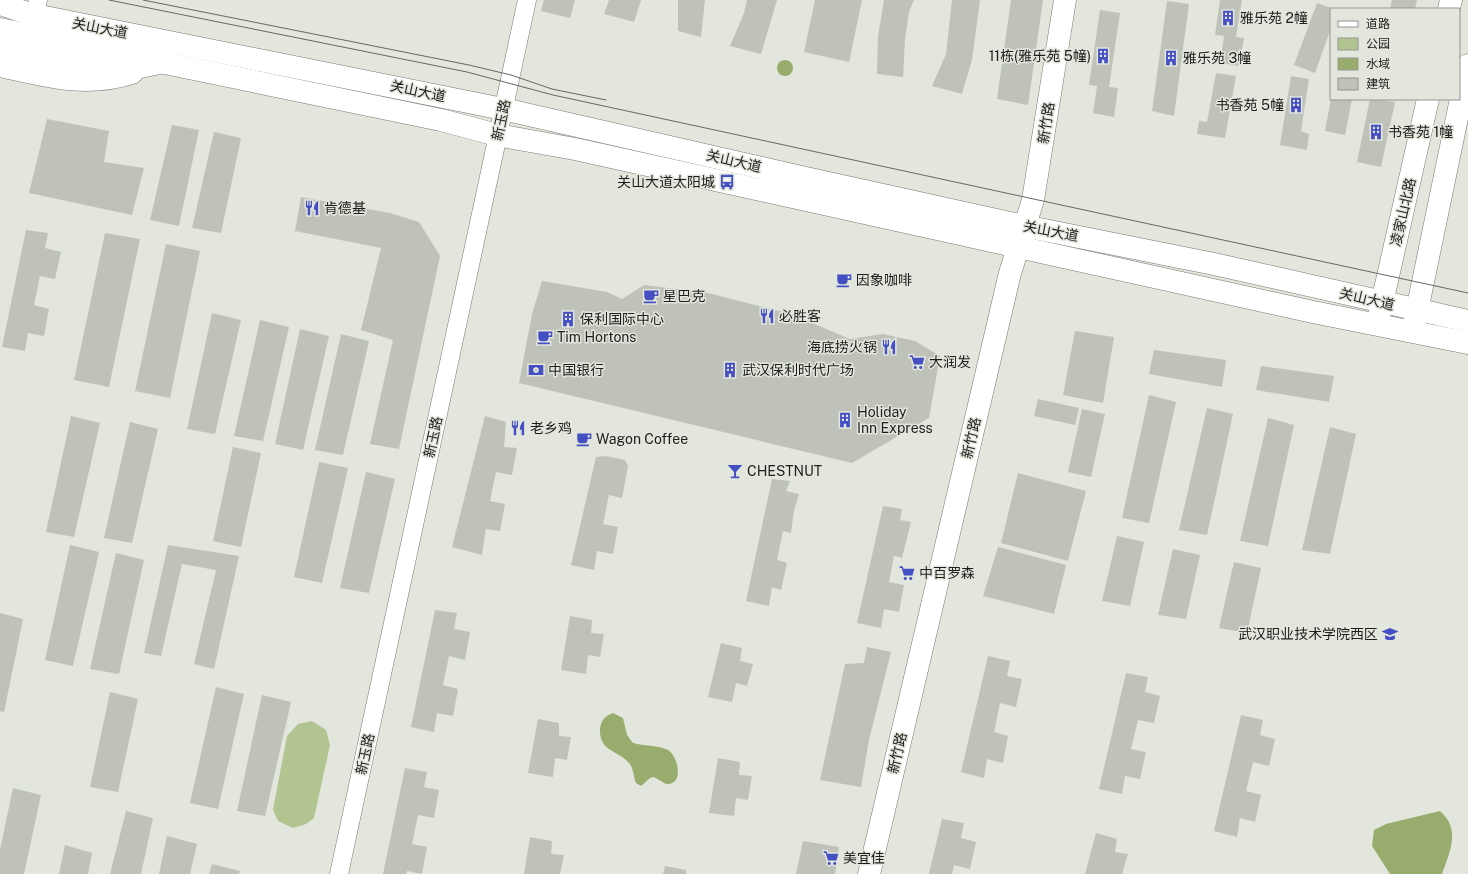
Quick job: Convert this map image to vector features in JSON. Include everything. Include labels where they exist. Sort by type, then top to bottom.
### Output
[{"type":"main road","name":"新竹路","points":[[869,874],[1010,273],[1034,195],[1065,0]]},
{"type":"main road","name":"关山大道","points":[[0,4],[36,7],[503,109],[1022,236],[1377,325],[1468,343]]},
{"type":"main road","name":"关山大道","points":[[0,29],[441,120],[497,135],[1022,236],[1214,264],[1382,303],[1468,321]]},
{"type":"main road","points":[[0,47],[104,69],[131,69],[164,62]]},
{"type":"main road","points":[[0,66],[57,78],[95,81],[114,78],[164,62]]},
{"type":"main road","points":[[1412,332],[1468,66]]},
{"type":"main road","name":"凌家山北路","points":[[1377,325],[1428,100]]},
{"type":"street","name":"新玉路","points":[[339,874],[527,0]]},
{"type":"green space","points":[[312,721],[326,730],[330,745],[314,818],[306,824],[293,828],[278,821],[273,810],[287,736],[298,724]]},
{"type":"water","points":[[785,60],[791,62],[793,68],[791,74],[785,76],[779,74],[777,68],[779,62]]},
{"type":"water","points":[[613,713],[623,718],[627,735],[633,743],[660,747],[668,750],[672,754],[678,770],[675,781],[666,784],[654,777],[650,778],[641,786],[636,783],[631,765],[620,755],[610,750],[603,742],[601,737],[600,729],[602,721]]},
{"type":"water","points":[[1440,811],[1450,825],[1452,833],[1452,841],[1442,874],[1390,874],[1372,846],[1374,830],[1386,824]]},
{"type":"building","points":[[544,0],[575,0],[570,18],[541,11]]},
{"type":"building","points":[[609,0],[641,0],[634,22],[604,14]]},
{"type":"building","points":[[678,0],[705,0],[701,37],[678,31]]},
{"type":"building","points":[[747,0],[777,0],[761,54],[730,46],[744,13]]},
{"type":"building","points":[[815,0],[862,0],[849,62],[804,52]]},
{"type":"building","points":[[884,0],[914,0],[909,12],[905,39],[903,77],[877,74],[878,36]]},
{"type":"building","points":[[952,0],[980,0],[972,60],[962,94],[932,86],[946,54]]},
{"type":"building","points":[[1011,0],[1043,0],[1028,105],[997,99]]},
{"type":"building","name":"雅乐苑 2幢","points":[[1220,0],[1242,0],[1236,37],[1244,38],[1239,66],[1220,63],[1224,36],[1215,35]]},
{"type":"building","points":[[1392,0],[1417,0],[1415,8],[1390,8]]},
{"type":"building","name":"雅乐苑 3幢","points":[[1167,1],[1189,4],[1174,116],[1152,111]]},
{"type":"building","points":[[1317,3],[1331,8],[1330,31],[1315,73],[1294,65]]},
{"type":"building","name":"11栋(雅乐苑 5幢)","points":[[1100,10],[1120,13],[1109,87],[1118,88],[1114,117],[1093,113],[1097,86],[1089,85]]},
{"type":"building","points":[[1216,73],[1236,76],[1225,138],[1197,134],[1199,121],[1207,122]]},
{"type":"building","name":"书香苑 5幢","points":[[1291,76],[1309,79],[1301,131],[1309,134],[1307,150],[1280,145]]},
{"type":"building","points":[[1331,100],[1352,100],[1345,135],[1325,131]]},
{"type":"building","name":"书香苑 1幢","points":[[1370,100],[1395,102],[1381,167],[1357,162]]},
{"type":"building","points":[[47,119],[109,131],[104,162],[144,168],[132,215],[29,193]]},
{"type":"building","points":[[172,125],[199,130],[179,226],[150,220]]},
{"type":"building","points":[[214,132],[241,138],[221,233],[192,228]]},
{"type":"building","points":[[301,197],[390,213],[419,222],[440,256],[399,449],[370,444],[393,340],[361,330],[381,248],[295,231]]},
{"type":"building","points":[[26,230],[48,233],[45,248],[61,252],[55,279],[40,276],[34,305],[49,309],[44,336],[28,333],[25,351],[2,347]]},
{"type":"building","points":[[105,233],[140,239],[109,387],[74,380]]},
{"type":"building","points":[[166,244],[200,251],[170,398],[135,391]]},
{"type":"building","name":"武汉保利时代广场","points":[[542,281],[607,292],[622,299],[644,285],[708,293],[791,314],[850,339],[883,334],[915,341],[940,356],[929,418],[852,463],[519,383],[532,314]]},
{"type":"building","points":[[212,313],[241,320],[215,434],[187,429]]},
{"type":"building","points":[[260,320],[289,327],[263,441],[234,436]]},
{"type":"building","points":[[300,329],[329,336],[303,450],[275,444]]},
{"type":"building","points":[[1075,331],[1114,337],[1103,403],[1063,395]]},
{"type":"building","points":[[341,334],[369,341],[343,455],[315,450]]},
{"type":"building","points":[[1154,350],[1226,360],[1222,387],[1149,374]]},
{"type":"building","points":[[1261,366],[1334,376],[1329,402],[1256,390]]},
{"type":"building","points":[[1149,395],[1176,402],[1149,523],[1122,518]]},
{"type":"building","points":[[1038,399],[1079,408],[1075,425],[1034,416]]},
{"type":"building","points":[[1207,408],[1233,414],[1207,535],[1179,530]]},
{"type":"building","points":[[1082,409],[1105,414],[1091,477],[1068,472]]},
{"type":"building","points":[[71,416],[100,423],[74,537],[46,532]]},
{"type":"building","points":[[485,416],[506,422],[504,447],[517,448],[512,475],[496,472],[490,501],[505,504],[500,531],[486,529],[482,555],[452,547]]},
{"type":"building","points":[[1268,418],[1294,425],[1268,546],[1240,541]]},
{"type":"building","points":[[130,422],[158,429],[132,543],[104,538]]},
{"type":"building","points":[[1330,427],[1356,434],[1330,554],[1302,550]]},
{"type":"building","points":[[233,447],[261,453],[241,547],[213,541]]},
{"type":"building","points":[[606,456],[625,460],[628,466],[622,498],[609,495],[603,524],[618,527],[613,554],[597,551],[594,570],[571,565],[596,457]]},
{"type":"building","points":[[319,462],[348,468],[322,583],[294,577]]},
{"type":"building","points":[[366,472],[395,479],[369,593],[340,588]]},
{"type":"building","points":[[1018,473],[1086,491],[1068,561],[1001,543]]},
{"type":"building","points":[[772,479],[790,481],[786,491],[799,494],[794,510],[791,533],[783,531],[777,560],[787,563],[781,590],[772,587],[769,606],[746,601]]},
{"type":"building","points":[[883,506],[902,509],[900,520],[911,522],[902,558],[894,556],[889,582],[904,585],[899,612],[884,609],[881,628],[857,623]]},
{"type":"building","points":[[1117,536],[1144,542],[1130,606],[1102,601]]},
{"type":"building","points":[[70,545],[99,552],[73,666],[45,660]]},
{"type":"building","points":[[168,545],[239,556],[214,669],[194,664],[216,570],[182,564],[161,656],[144,653]]},
{"type":"building","points":[[998,547],[1066,565],[1054,614],[983,596]]},
{"type":"building","points":[[1173,549],[1200,555],[1186,619],[1158,615]]},
{"type":"building","points":[[116,553],[144,560],[119,674],[90,669]]},
{"type":"building","points":[[1234,562],[1261,568],[1247,633],[1219,628]]},
{"type":"building","points":[[435,610],[457,613],[454,629],[470,632],[465,660],[449,656],[443,685],[458,689],[453,716],[437,713],[434,732],[411,727]]},
{"type":"building","points":[[0,613],[23,619],[4,712],[0,711]]},
{"type":"building","points":[[570,616],[592,620],[591,633],[604,634],[600,657],[588,655],[586,674],[561,670]]},
{"type":"building","points":[[721,643],[742,648],[740,661],[753,664],[747,686],[736,683],[732,702],[708,697]]},
{"type":"building","points":[[867,647],[891,652],[869,740],[861,787],[820,780],[845,664],[864,663]]},
{"type":"building","points":[[988,656],[1010,661],[1007,676],[1022,679],[1016,707],[1000,703],[994,732],[1008,736],[1003,763],[987,759],[984,778],[961,772]]},
{"type":"building","points":[[1126,673],[1148,677],[1145,692],[1160,696],[1154,723],[1138,720],[1131,749],[1146,752],[1140,779],[1125,776],[1122,794],[1099,789]]},
{"type":"building","points":[[216,687],[244,694],[218,809],[190,803]]},
{"type":"building","points":[[110,692],[138,699],[118,792],[90,787]]},
{"type":"building","points":[[262,695],[291,702],[265,816],[237,811]]},
{"type":"building","points":[[1241,715],[1263,720],[1260,735],[1275,739],[1269,766],[1253,762],[1246,791],[1261,795],[1255,822],[1240,818],[1237,837],[1214,831]]},
{"type":"building","points":[[538,719],[559,723],[559,736],[571,737],[567,760],[555,758],[553,777],[528,773]]},
{"type":"building","points":[[718,758],[740,762],[739,775],[752,776],[748,800],[736,798],[734,816],[709,813]]},
{"type":"building","points":[[405,768],[427,772],[424,787],[439,790],[434,818],[418,815],[412,844],[427,847],[422,874],[407,871],[406,874],[383,874]]},
{"type":"building","points":[[13,788],[41,795],[24,874],[0,874],[0,850]]},
{"type":"building","points":[[126,811],[153,818],[141,874],[110,874]]},
{"type":"building","points":[[942,819],[964,823],[961,838],[976,842],[970,869],[954,865],[952,874],[929,874]]},
{"type":"building","points":[[1096,833],[1117,839],[1115,852],[1128,854],[1122,874],[1085,874]]},
{"type":"building","points":[[167,836],[197,844],[190,874],[159,874]]},
{"type":"building","points":[[530,837],[552,841],[551,854],[564,855],[560,874],[524,874]]},
{"type":"building","points":[[803,841],[839,847],[835,874],[796,874]]},
{"type":"building","points":[[65,845],[92,853],[88,874],[59,874]]},
{"type":"building","points":[[212,864],[240,871],[239,874],[209,874]]},
{"type":"building","points":[[665,866],[686,870],[686,874],[663,874]]},
{"type":"tram line","points":[[109,0],[467,72],[553,95],[1468,293]]},
{"type":"tram line","points":[[143,0],[469,65],[511,75],[552,89],[606,100]]},
{"type":"place","name":"雅乐苑 2幢","points":[[1228,18]]},
{"type":"place","name":"11栋(雅乐苑 5幢)","points":[[1103,56]]},
{"type":"place","name":"雅乐苑 3幢","points":[[1171,58]]},
{"type":"place","name":"书香苑 5幢","points":[[1296,105]]},
{"type":"place","name":"书香苑 1幢","points":[[1376,132]]},
{"type":"place","name":"关山大道太阳城","points":[[727,182]]},
{"type":"place","name":"肯德基","points":[[312,208]]},
{"type":"place","name":"因象咖啡","points":[[844,280]]},
{"type":"place","name":"星巴克","points":[[651,296]]},
{"type":"place","name":"必胜客","points":[[767,316]]},
{"type":"place","name":"保利国际中心","points":[[568,319]]},
{"type":"place","name":"Tim Hortons","points":[[545,337]]},
{"type":"place","name":"海底捞火锅","points":[[889,347]]},
{"type":"place","name":"大润发","points":[[917,362]]},
{"type":"place","name":"中国银行","points":[[536,370]]},
{"type":"place","name":"武汉保利时代广场","points":[[730,370]]},
{"type":"place","name":"Holiday Inn Express","points":[[845,420]]},
{"type":"place","name":"老乡鸡","points":[[518,428]]},
{"type":"place","name":"Wagon Coffee","points":[[584,439]]},
{"type":"place","name":"CHESTNUT","points":[[735,471]]},
{"type":"place","name":"中百罗森","points":[[907,573]]},
{"type":"place","name":"武汉职业技术学院西区","points":[[1390,634]]},
{"type":"place","name":"美宜佳","points":[[831,858]]}]
